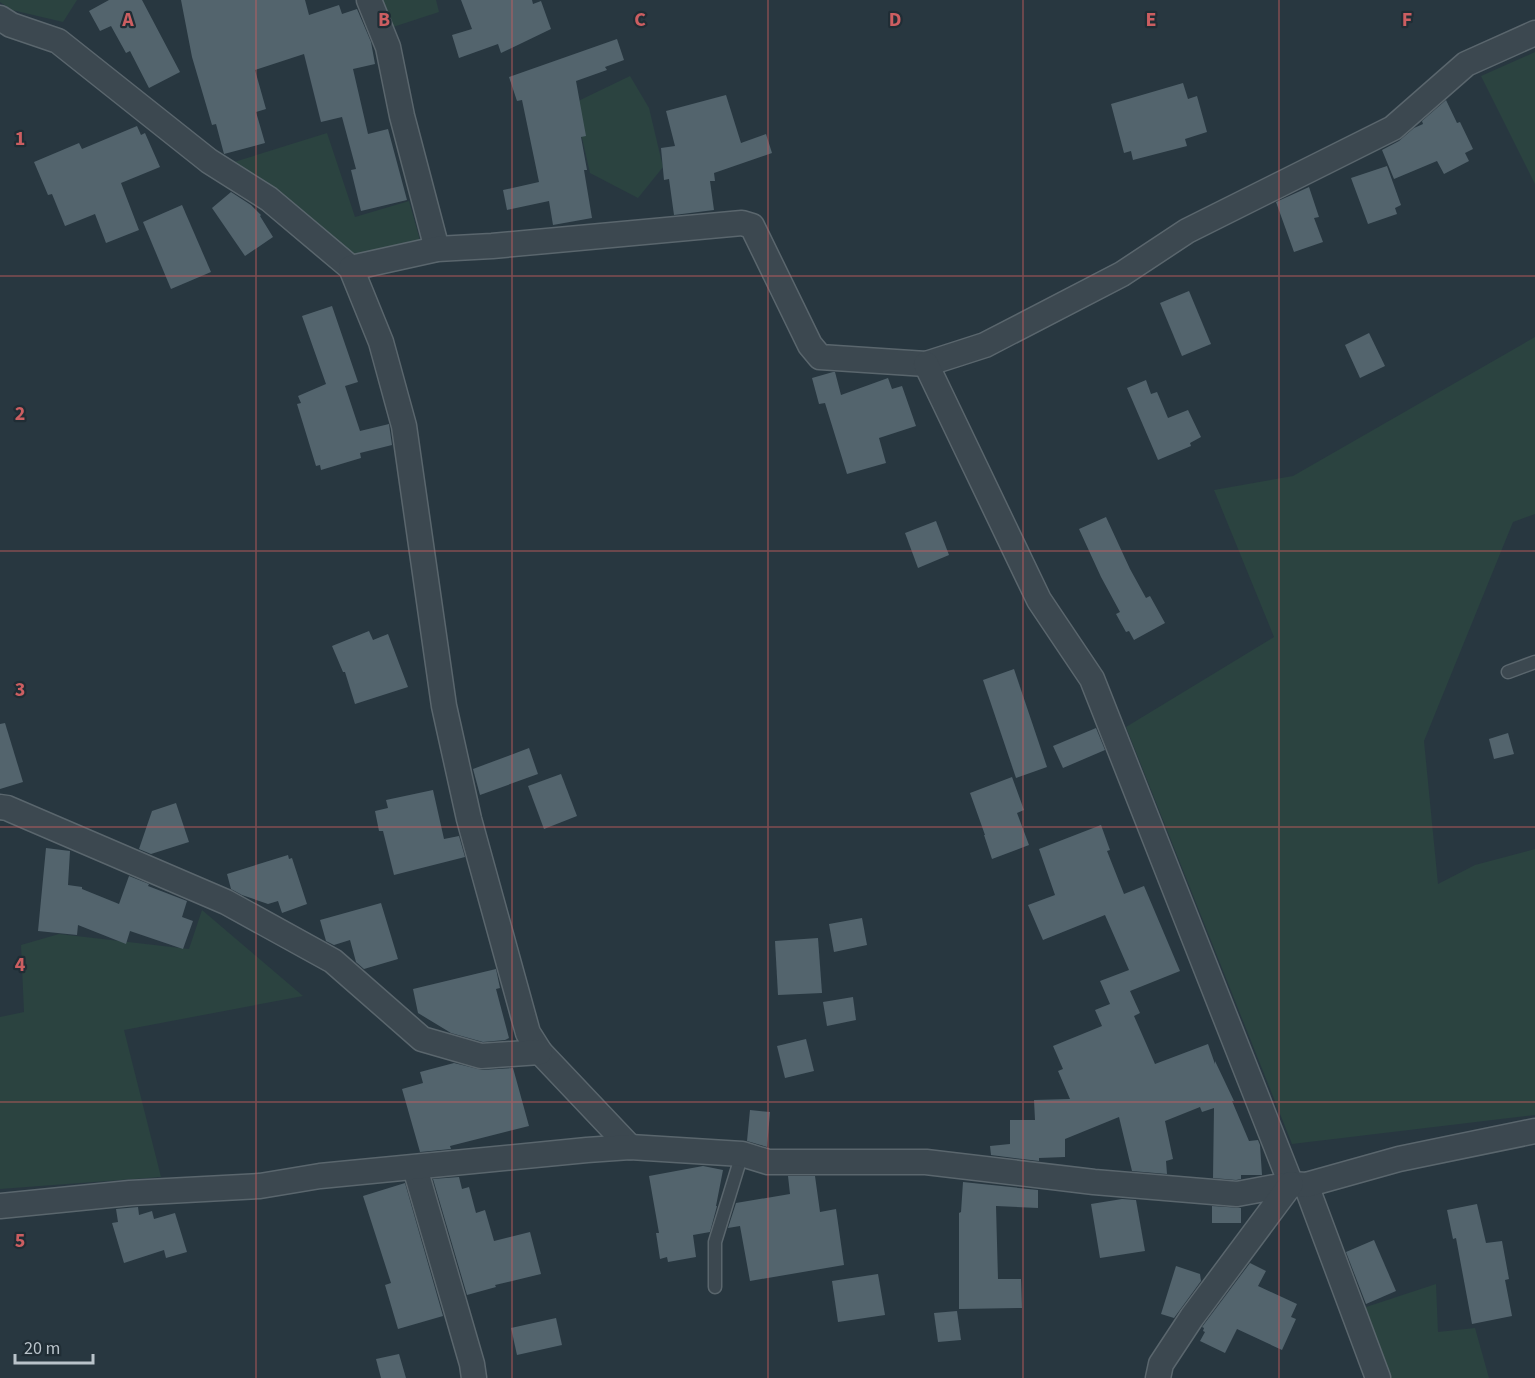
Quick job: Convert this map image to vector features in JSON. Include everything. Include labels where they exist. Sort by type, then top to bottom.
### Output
[{"type":"street","points":[[369,0],[388,48],[405,126],[437,249]]},
{"type":"street","points":[[0,18],[11,25],[58,41],[208,161],[269,199],[351,268],[381,342],[404,426],[446,718],[469,819],[528,1032],[540,1052],[630,1147]]},
{"type":"street","points":[[351,268],[437,249],[742,223],[752,226],[810,345],[820,357],[926,364],[985,345],[1122,274],[1187,231],[1393,128],[1466,64],[1535,33]]},
{"type":"street","points":[[926,364],[1039,600],[1092,679],[1378,1378]]},
{"type":"street","points":[[0,807],[226,902],[333,961],[422,1039],[481,1056],[540,1052]]},
{"type":"street","points":[[0,1206],[130,1193],[260,1186],[320,1176],[630,1147],[742,1154],[768,1162],[926,1162],[1094,1182],[1237,1194],[1298,1184],[1399,1159],[1535,1131]]},
{"type":"street","points":[[415,1168],[472,1364],[474,1378]]},
{"type":"street","points":[[1158,1378],[1161,1364],[1192,1317],[1298,1184]]},
{"type":"lane","points":[[1508,672],[1535,662]]},
{"type":"lane","points":[[715,1287],[715,1242],[742,1154]]},
{"type":"green space","points":[[0,0],[77,0],[63,22],[12,10]]},
{"type":"green space","points":[[378,0],[436,0],[439,12],[390,28]]},
{"type":"green space","points":[[1535,52],[1535,184],[1481,76]]},
{"type":"green space","points":[[630,76],[649,108],[663,167],[638,198],[590,173],[574,103]]},
{"type":"green space","points":[[327,133],[355,217],[409,201],[420,240],[346,257],[231,163]]},
{"type":"green space","points":[[1535,337],[1535,514],[1513,522],[1424,741],[1438,884],[1475,865],[1535,849],[1535,1115],[1292,1144],[1126,727],[1274,637],[1214,490],[1293,476]]},
{"type":"green space","points":[[202,910],[303,996],[124,1030],[161,1177],[0,1189],[0,1017],[24,1012],[21,945],[59,934],[189,949]]},
{"type":"green space","points":[[1436,1284],[1438,1332],[1475,1328],[1489,1378],[1387,1378],[1363,1308]]},
{"type":"building","points":[[109,0],[142,0],[180,72],[149,88],[130,51],[126,53],[111,26],[100,31],[89,11]]},
{"type":"building","points":[[181,0],[305,0],[309,15],[339,5],[342,14],[357,9],[371,42],[375,64],[353,69],[368,134],[388,129],[407,200],[361,211],[351,170],[356,169],[342,117],[321,122],[304,54],[255,70],[266,109],[256,112],[265,143],[224,154],[216,124],[212,125],[192,57]]},
{"type":"building","points":[[461,0],[532,0],[533,4],[541,1],[551,29],[501,53],[498,44],[459,58],[452,35],[472,29]]},
{"type":"building","points":[[617,39],[624,60],[605,67],[607,70],[576,81],[586,136],[581,137],[592,218],[553,225],[549,201],[507,210],[503,190],[539,182],[522,100],[517,101],[509,77]]},
{"type":"building","points":[[1183,83],[1188,99],[1197,96],[1207,132],[1185,139],[1187,146],[1133,160],[1131,151],[1124,153],[1111,104]]},
{"type":"building","points":[[726,95],[741,143],[766,134],[772,153],[714,173],[715,181],[710,181],[714,210],[674,215],[669,179],[664,180],[661,148],[675,146],[666,111]]},
{"type":"building","points":[[1446,100],[1473,149],[1465,153],[1469,161],[1444,174],[1437,161],[1394,179],[1382,150],[1423,124],[1422,121]]},
{"type":"building","points":[[137,126],[141,135],[145,133],[160,167],[121,183],[139,230],[106,243],[95,214],[65,226],[52,194],[48,195],[34,162],[79,143],[82,149]]},
{"type":"building","points":[[1387,166],[1401,205],[1395,208],[1397,214],[1368,224],[1351,178]]},
{"type":"building","points":[[1309,187],[1319,217],[1314,218],[1323,242],[1294,252],[1276,202]]},
{"type":"building","points":[[231,192],[251,205],[261,215],[273,237],[245,256],[212,208]]},
{"type":"building","points":[[182,205],[211,272],[171,289],[143,222]]},
{"type":"building","points":[[1189,291],[1211,344],[1182,356],[1160,303]]},
{"type":"building","points":[[332,306],[358,382],[345,386],[360,431],[389,424],[392,445],[360,453],[361,458],[321,470],[320,465],[316,466],[297,404],[301,403],[298,396],[326,384],[302,316]]},
{"type":"building","points":[[1369,333],[1385,366],[1360,378],[1345,345]]},
{"type":"building","points":[[835,372],[841,395],[888,378],[892,389],[902,386],[916,426],[879,438],[886,463],[847,474],[825,403],[819,404],[812,378]]},
{"type":"building","points":[[1146,380],[1151,394],[1157,392],[1168,418],[1188,410],[1201,437],[1190,443],[1191,446],[1158,460],[1127,388]]},
{"type":"building","points":[[1106,517],[1146,598],[1150,596],[1165,623],[1134,640],[1129,631],[1126,632],[1116,614],[1120,612],[1079,529]]},
{"type":"building","points":[[936,521],[949,555],[918,568],[905,533]]},
{"type":"building","points":[[369,631],[373,640],[388,634],[408,687],[355,704],[345,672],[332,646]]},
{"type":"building","points":[[1014,669],[1047,767],[1016,778],[983,680]]},
{"type":"building","points":[[5,723],[23,782],[0,789],[0,724]]},
{"type":"building","points":[[1096,728],[1105,750],[1063,768],[1053,746]]},
{"type":"building","points":[[1508,733],[1514,754],[1494,759],[1489,739]]},
{"type":"building","points":[[529,748],[538,774],[480,795],[473,769]]},
{"type":"building","points":[[561,774],[577,816],[544,829],[528,786]]},
{"type":"building","points":[[1012,777],[1024,810],[1017,813],[1029,845],[992,859],[970,793]]},
{"type":"building","points":[[433,790],[444,839],[459,836],[465,857],[394,875],[383,831],[379,831],[375,811],[388,808],[386,800]]},
{"type":"building","points":[[176,803],[189,842],[151,854],[139,849],[152,811]]},
{"type":"building","points":[[1101,825],[1110,850],[1107,851],[1124,894],[1144,886],[1180,971],[1130,991],[1140,1013],[1134,1016],[1155,1064],[1208,1044],[1249,1141],[1258,1140],[1262,1175],[1241,1175],[1241,1179],[1236,1180],[1213,1178],[1214,1108],[1202,1112],[1200,1107],[1165,1121],[1173,1159],[1166,1161],[1167,1174],[1132,1171],[1119,1117],[1065,1139],[1065,1157],[1039,1158],[1039,1161],[991,1155],[990,1146],[1010,1144],[1010,1120],[1035,1120],[1034,1100],[1070,1099],[1058,1071],[1063,1069],[1053,1046],[1102,1026],[1095,1010],[1110,1004],[1100,981],[1129,970],[1105,915],[1043,940],[1028,905],[1055,895],[1039,849]]},
{"type":"building","points":[[46,848],[70,851],[68,885],[82,887],[82,889],[119,904],[129,876],[187,901],[182,917],[193,921],[183,949],[130,931],[126,944],[78,925],[77,935],[38,931]]},
{"type":"building","points":[[288,855],[289,859],[292,858],[307,904],[282,913],[278,901],[268,904],[231,889],[227,874]]},
{"type":"building","points":[[381,903],[398,959],[364,969],[356,962],[350,940],[334,945],[326,941],[320,920]]},
{"type":"building","points":[[862,918],[867,945],[834,952],[829,924]]},
{"type":"building","points":[[818,938],[822,993],[778,995],[775,941]]},
{"type":"building","points":[[496,969],[500,988],[496,989],[509,1038],[483,1042],[451,1033],[418,1013],[413,989]]},
{"type":"building","points":[[853,997],[856,1020],[827,1026],[823,1002]]},
{"type":"building","points":[[806,1039],[814,1071],[785,1078],[777,1046]]},
{"type":"building","points":[[454,1063],[482,1070],[513,1068],[529,1126],[450,1146],[451,1149],[420,1152],[402,1089],[423,1083],[420,1072]]},
{"type":"building","points":[[750,1110],[770,1112],[767,1147],[747,1141]]},
{"type":"building","points":[[703,1166],[723,1170],[710,1232],[693,1235],[696,1257],[668,1262],[667,1257],[660,1259],[656,1233],[659,1233],[649,1176]]},
{"type":"building","points":[[788,1176],[815,1176],[820,1212],[836,1209],[844,1265],[750,1281],[740,1226],[728,1228],[736,1203],[790,1194]]},
{"type":"building","points":[[459,1177],[462,1189],[469,1187],[476,1213],[485,1210],[494,1241],[530,1232],[541,1274],[495,1285],[496,1287],[467,1295],[433,1179]]},
{"type":"building","points":[[963,1182],[1038,1190],[1038,1208],[996,1206],[998,1279],[1021,1279],[1022,1308],[959,1309],[959,1213],[961,1212]]},
{"type":"building","points":[[405,1183],[443,1316],[398,1329],[385,1285],[391,1283],[363,1196]]},
{"type":"building","points":[[1122,1199],[1136,1200],[1145,1251],[1100,1258],[1091,1204]]},
{"type":"building","points":[[1477,1204],[1486,1243],[1502,1241],[1509,1279],[1505,1280],[1512,1316],[1472,1324],[1456,1238],[1453,1239],[1447,1210]]},
{"type":"building","points":[[1212,1206],[1241,1208],[1241,1223],[1212,1223]]},
{"type":"building","points":[[138,1207],[139,1215],[152,1211],[154,1219],[175,1213],[187,1252],[166,1258],[164,1250],[124,1263],[112,1223],[118,1222],[116,1209]]},
{"type":"building","points":[[1374,1240],[1396,1291],[1366,1304],[1346,1252]]},
{"type":"building","points":[[1250,1263],[1266,1271],[1258,1286],[1297,1304],[1291,1317],[1296,1319],[1282,1350],[1237,1329],[1225,1353],[1200,1341],[1205,1332],[1202,1327]]},
{"type":"building","points":[[1176,1266],[1200,1274],[1201,1281],[1174,1318],[1161,1314]]},
{"type":"building","points":[[878,1274],[885,1315],[838,1322],[832,1281]]},
{"type":"building","points":[[957,1311],[961,1340],[938,1342],[934,1313]]},
{"type":"building","points":[[556,1318],[562,1345],[517,1355],[511,1328]]},
{"type":"building","points":[[399,1354],[406,1378],[381,1378],[376,1359]]}]
